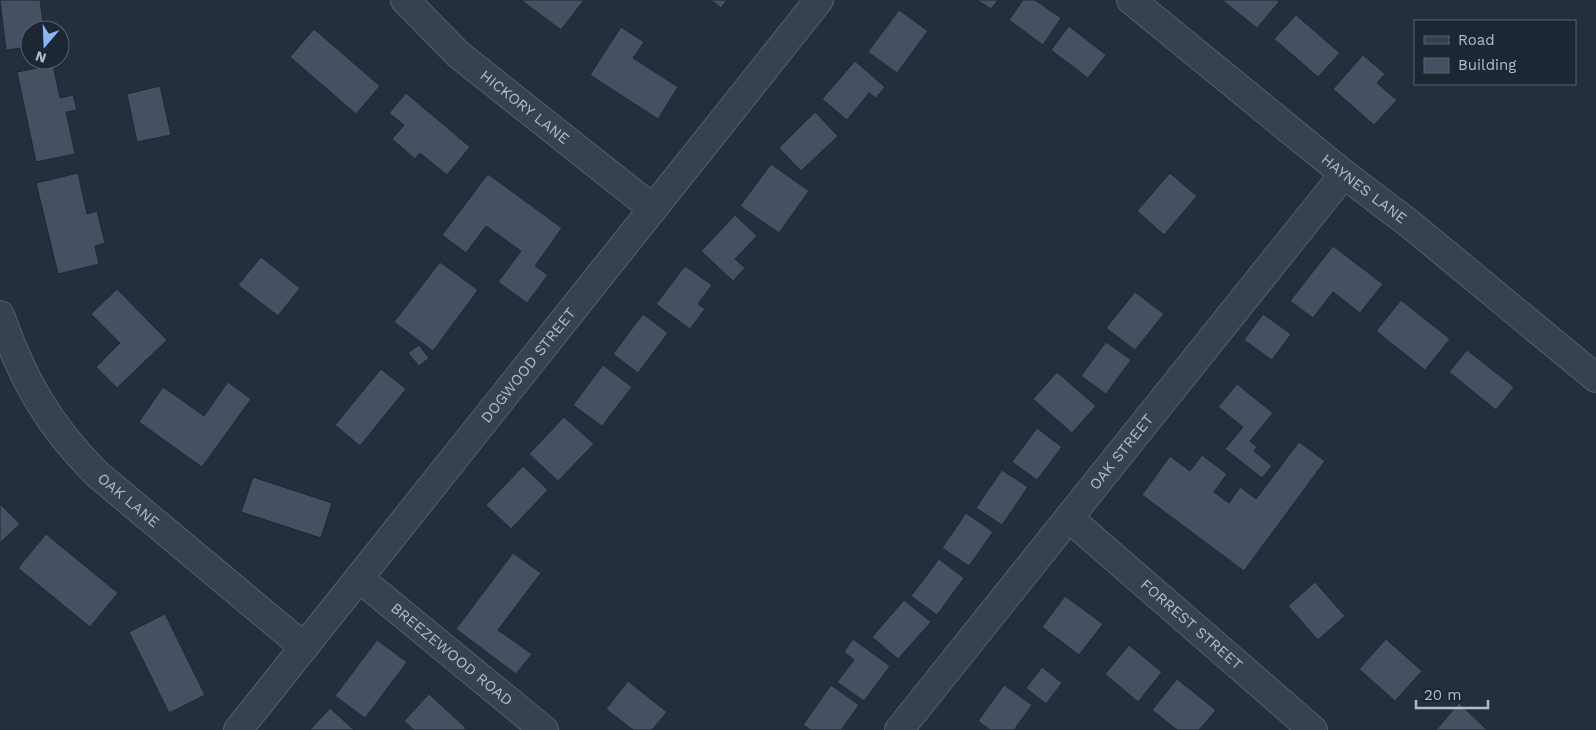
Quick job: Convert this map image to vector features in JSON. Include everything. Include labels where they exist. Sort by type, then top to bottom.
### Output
[{"type":"street","name":"HICKORY LANE","points":[[405,0],[420,18],[459,55],[652,208]]},
{"type":"street","name":"DOGWOOD STREET","points":[[238,730],[819,0]]},
{"type":"street","name":"HAYNES LANE","points":[[1131,0],[1344,174],[1411,225],[1596,378]]},
{"type":"street","name":"OAK STREET","points":[[899,730],[1070,519],[1344,174]]},
{"type":"street","name":"OAK LANE","points":[[0,314],[11,346],[31,391],[46,414],[78,455],[97,474],[304,647]]},
{"type":"street","name":"FORREST STREET","points":[[1070,519],[1313,730]]},
{"type":"street","name":"BREEZEWOOD ROAD","points":[[359,578],[544,730]]},
{"type":"building","points":[[0,0],[40,0],[43,20],[20,20],[20,48],[6,50]]},
{"type":"building","points":[[521,0],[584,0],[561,30]]},
{"type":"building","points":[[711,0],[727,0],[721,8]]},
{"type":"building","points":[[977,0],[998,0],[991,9]]},
{"type":"building","points":[[1023,0],[1035,0],[1061,18],[1043,45],[1009,20]]},
{"type":"building","points":[[1222,0],[1277,0],[1279,2],[1257,28]]},
{"type":"building","points":[[899,10],[928,31],[897,73],[868,52]]},
{"type":"building","points":[[1296,15],[1340,53],[1318,77],[1274,39]]},
{"type":"building","points":[[1069,26],[1106,55],[1088,78],[1051,50]]},
{"type":"building","points":[[621,27],[644,42],[633,58],[678,87],[658,119],[590,75]]},
{"type":"building","points":[[314,29],[380,86],[356,114],[290,57]]},
{"type":"building","points":[[1363,55],[1385,74],[1377,83],[1397,100],[1374,125],[1333,89]]},
{"type":"building","points":[[855,61],[885,87],[876,98],[869,93],[847,120],[822,99]]},
{"type":"building","points":[[54,70],[60,98],[73,95],[77,110],[66,112],[75,154],[36,162],[17,72]]},
{"type":"building","points":[[160,86],[171,135],[137,142],[127,94]]},
{"type":"building","points":[[406,93],[470,147],[447,175],[420,153],[415,159],[392,139],[404,125],[389,113]]},
{"type":"building","points":[[815,112],[838,136],[801,171],[779,148]]},
{"type":"building","points":[[771,164],[809,191],[779,233],[740,206]]},
{"type":"building","points":[[78,173],[87,214],[97,211],[105,243],[95,246],[99,264],[58,274],[36,183]]},
{"type":"building","points":[[1170,173],[1197,196],[1164,235],[1137,211]]},
{"type":"building","points":[[488,174],[562,228],[535,266],[548,275],[527,303],[498,282],[521,251],[486,226],[466,253],[442,235]]},
{"type":"building","points":[[735,215],[757,236],[735,259],[745,268],[733,281],[701,251]]},
{"type":"building","points":[[1333,246],[1383,284],[1360,313],[1333,292],[1313,318],[1290,301]]},
{"type":"building","points":[[261,257],[300,288],[278,316],[238,285]]},
{"type":"building","points":[[440,262],[478,290],[433,351],[394,322]]},
{"type":"building","points":[[685,266],[712,285],[698,304],[705,309],[690,329],[656,304]]},
{"type":"building","points":[[117,289],[167,340],[117,388],[96,367],[120,343],[91,314]]},
{"type":"building","points":[[1135,292],[1164,314],[1135,350],[1106,328]]},
{"type":"building","points":[[1401,300],[1450,339],[1425,370],[1376,331]]},
{"type":"building","points":[[643,314],[668,333],[638,373],[613,354]]},
{"type":"building","points":[[1263,314],[1291,334],[1272,360],[1244,340]]},
{"type":"building","points":[[1106,342],[1131,360],[1106,394],[1081,376]]},
{"type":"building","points":[[419,345],[429,358],[419,366],[408,353]]},
{"type":"building","points":[[1467,350],[1514,387],[1496,410],[1449,372]]},
{"type":"building","points":[[603,365],[632,387],[602,426],[573,405]]},
{"type":"building","points":[[381,369],[406,389],[360,446],[335,425]]},
{"type":"building","points":[[1057,372],[1096,406],[1072,433],[1033,399]]},
{"type":"building","points":[[228,382],[251,399],[202,467],[139,422],[163,387],[204,416]]},
{"type":"building","points":[[1237,384],[1273,413],[1250,441],[1257,447],[1254,451],[1272,466],[1262,478],[1225,449],[1243,427],[1218,407]]},
{"type":"building","points":[[564,417],[594,444],[558,481],[529,454]]},
{"type":"building","points":[[1037,428],[1062,447],[1037,480],[1012,462]]},
{"type":"building","points":[[1299,442],[1325,461],[1244,571],[1142,495],[1170,456],[1190,471],[1202,455],[1227,474],[1214,492],[1229,503],[1240,487],[1256,499]]},
{"type":"building","points":[[523,466],[548,490],[511,529],[486,505]]},
{"type":"building","points":[[1002,470],[1028,487],[1002,525],[976,508]]},
{"type":"building","points":[[253,477],[332,503],[321,538],[241,512]]},
{"type":"building","points":[[0,504],[20,524],[0,543]]},
{"type":"building","points":[[966,513],[993,532],[969,566],[942,548]]},
{"type":"building","points":[[46,534],[118,593],[90,627],[18,568]]},
{"type":"building","points":[[513,553],[541,573],[498,630],[532,654],[516,674],[456,629]]},
{"type":"building","points":[[939,559],[964,578],[937,615],[911,596]]},
{"type":"building","points":[[1315,582],[1345,616],[1318,640],[1288,606]]},
{"type":"building","points":[[1065,596],[1103,624],[1079,655],[1042,627]]},
{"type":"building","points":[[904,600],[931,622],[898,659],[872,637]]},
{"type":"building","points":[[165,614],[205,695],[169,713],[129,632]]},
{"type":"building","points":[[853,639],[890,666],[864,701],[837,682],[854,660],[844,652]]},
{"type":"building","points":[[1386,639],[1422,671],[1395,701],[1359,669]]},
{"type":"building","points":[[377,640],[407,662],[365,718],[335,696]]},
{"type":"building","points":[[1129,645],[1162,672],[1138,702],[1105,674]]},
{"type":"building","points":[[1042,667],[1062,683],[1046,704],[1026,688]]},
{"type":"building","points":[[1177,679],[1216,710],[1199,730],[1177,730],[1152,710]]},
{"type":"building","points":[[628,681],[667,712],[652,730],[633,730],[606,709]]},
{"type":"building","points":[[831,685],[859,705],[841,730],[811,730],[803,725]]},
{"type":"building","points":[[1004,685],[1032,705],[1014,730],[990,730],[978,721]]},
{"type":"building","points":[[429,694],[466,728],[464,730],[414,730],[404,721]]},
{"type":"building","points":[[1459,703],[1487,730],[1436,730]]},
{"type":"building","points":[[330,708],[354,730],[310,730]]}]
